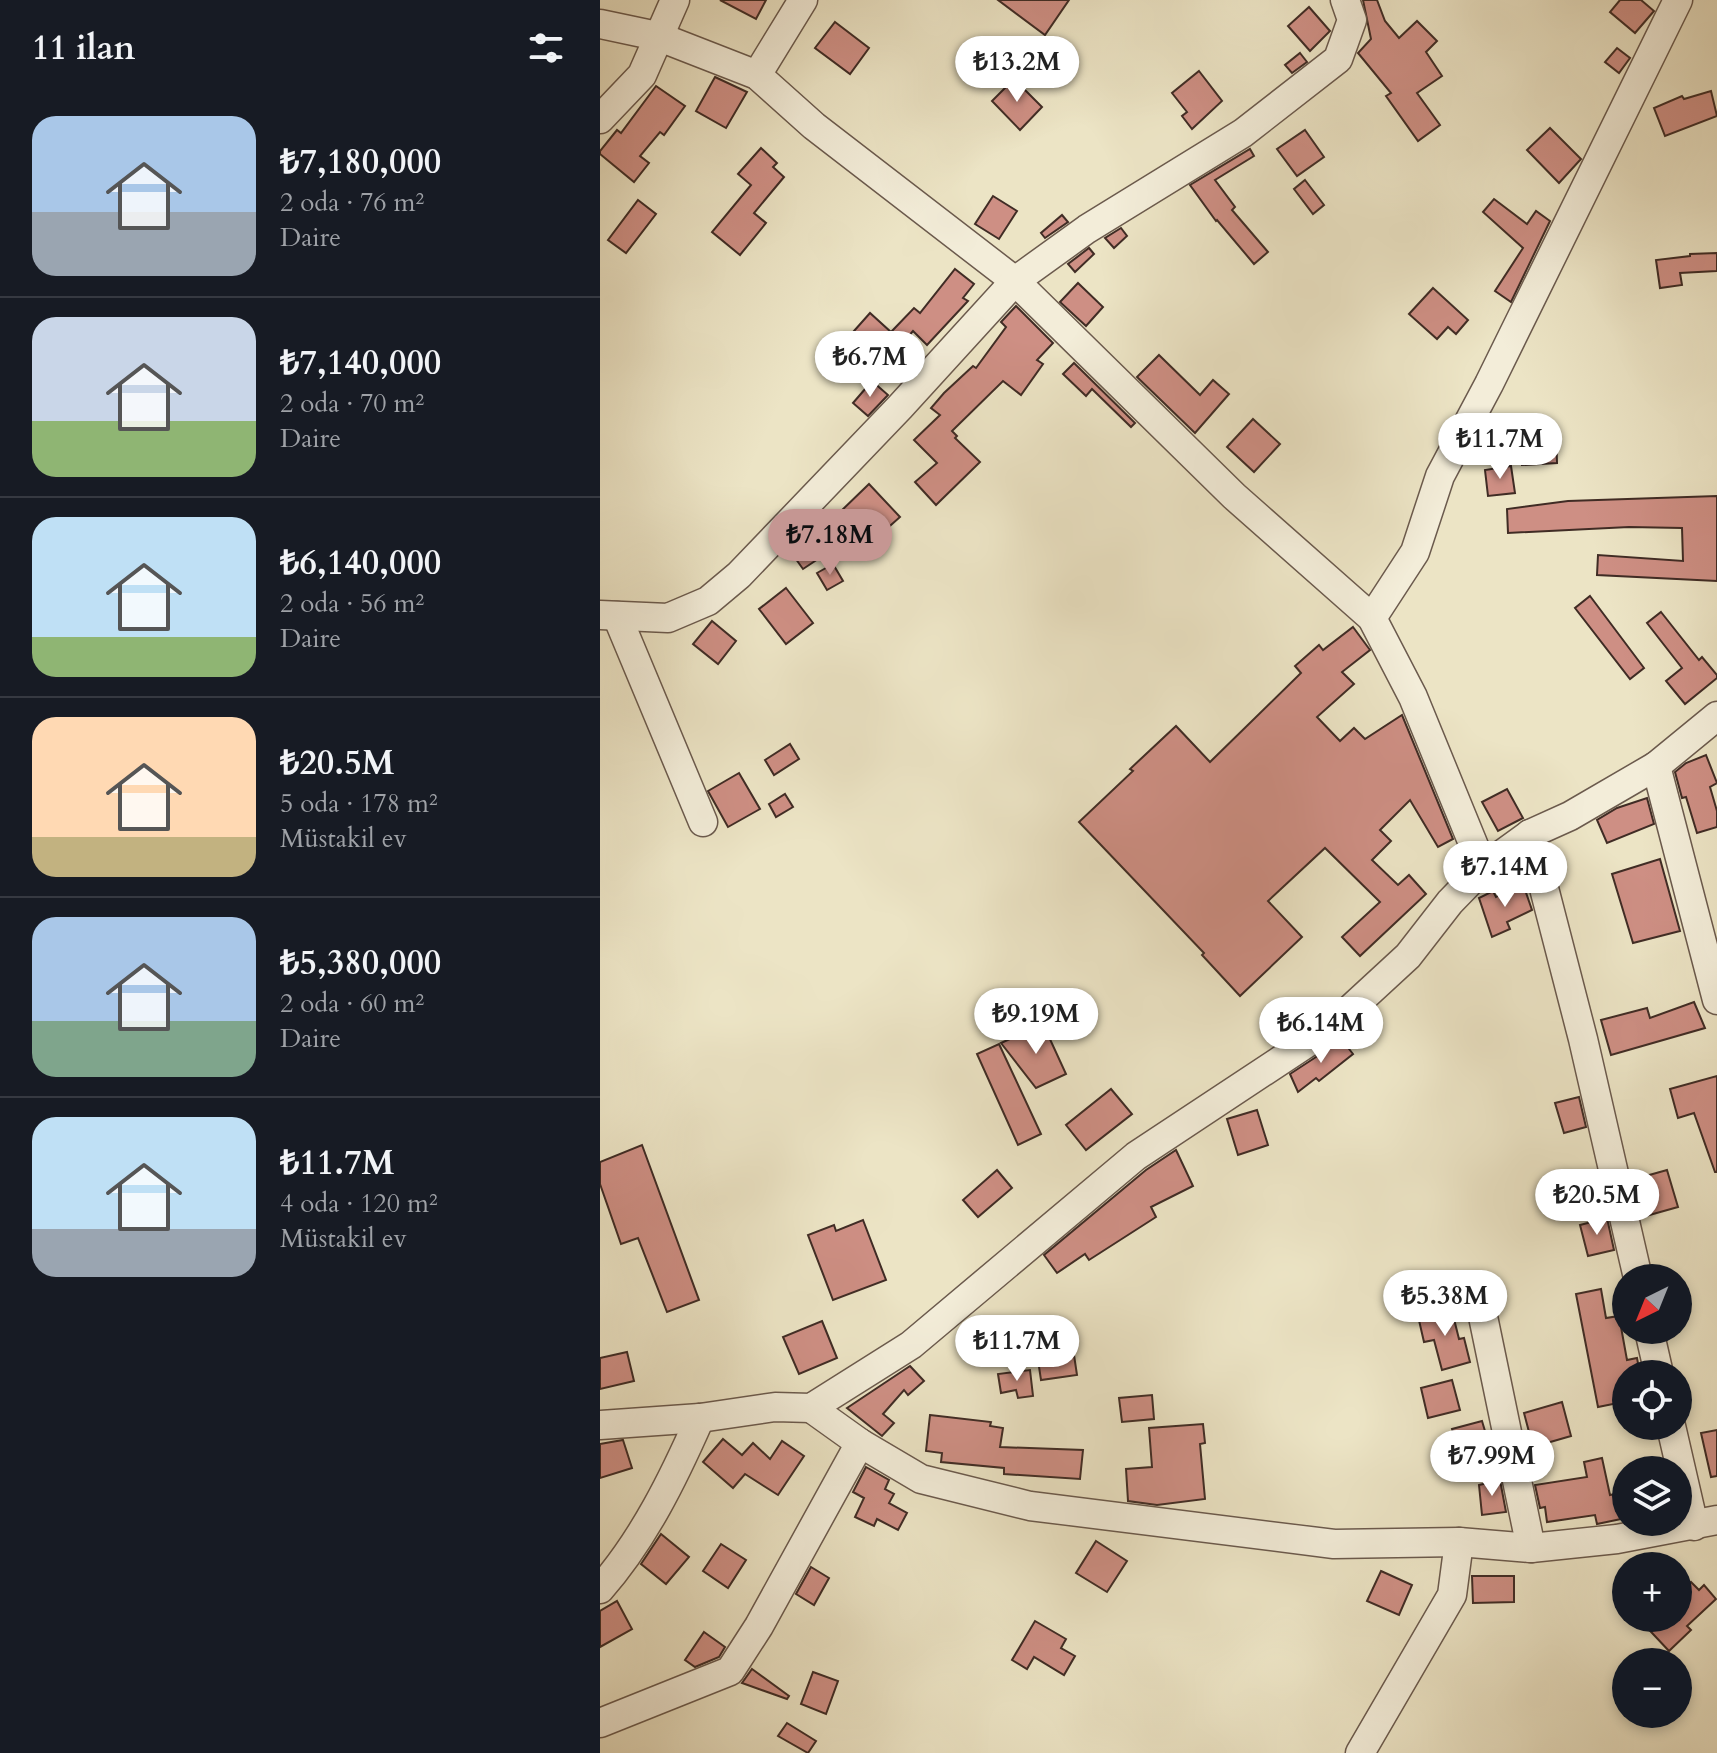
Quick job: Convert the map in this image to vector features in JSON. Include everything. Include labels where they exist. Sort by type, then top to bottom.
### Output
[{"type":"street","points":[[600,119],[642,75],[675,0]]},
{"type":"street","points":[[757,75],[803,0]]},
{"type":"street","points":[[703,822],[609,616],[668,618],[708,601],[739,575],[1015,281],[1087,229],[1243,133],[1338,59],[1352,20],[1345,0]]},
{"type":"street","points":[[1372,618],[1415,552],[1440,476],[1489,384],[1678,0]]},
{"type":"street","points":[[600,24],[657,36],[757,75],[814,126],[1015,281],[1234,496],[1372,618],[1413,697],[1483,868]]},
{"type":"street","points":[[600,1425],[700,1418],[775,1407],[811,1408],[911,1345],[1136,1156],[1331,1027],[1408,956],[1450,902],[1483,868],[1530,834],[1570,816],[1656,766],[1717,718]]},
{"type":"street","points":[[1656,766],[1717,1000]]},
{"type":"street","points":[[1530,834],[1583,1039],[1635,1264]]},
{"type":"street","points":[[1480,1302],[1531,1548]]},
{"type":"street","points":[[811,1408],[860,1443],[921,1479],[1030,1506],[1334,1544],[1459,1542],[1531,1548],[1617,1539],[1706,1523],[1676,1440]]},
{"type":"street","points":[[600,1589],[647,1523],[678,1467],[700,1418]]},
{"type":"street","points":[[600,1723],[730,1671],[759,1626],[860,1443]]},
{"type":"street","points":[[1360,1753],[1452,1595],[1459,1542]]},
{"type":"building","points":[[720,0],[766,0],[756,19]]},
{"type":"building","points":[[998,0],[1069,0],[1045,35]]},
{"type":"building","points":[[1363,0],[1377,0],[1385,21],[1399,38],[1417,21],[1437,41],[1426,52],[1442,76],[1417,93],[1440,125],[1418,141],[1386,96],[1391,93],[1358,53],[1371,39]]},
{"type":"building","points":[[1620,0],[1641,0],[1654,11],[1635,33],[1610,12]]},
{"type":"building","points":[[1309,7],[1330,31],[1310,51],[1288,26]]},
{"type":"building","points":[[835,22],[869,48],[850,74],[815,48]]},
{"type":"building","points":[[1617,48],[1630,58],[1619,73],[1605,62]]},
{"type":"building","points":[[1300,53],[1307,62],[1292,73],[1285,65]]},
{"type":"building","points":[[1199,71],[1222,101],[1192,129],[1182,116],[1187,112],[1172,93]]},
{"type":"building","points":[[715,77],[747,92],[726,128],[696,111]]},
{"type":"building","points":[[1014,79],[1042,107],[1020,130],[992,101]]},
{"type":"building","points":[[656,86],[685,106],[664,135],[660,132],[640,156],[649,163],[634,182],[600,151],[617,130],[621,133]]},
{"type":"building","points":[[1711,91],[1717,116],[1665,136],[1654,108],[1682,96],[1684,99]]},
{"type":"building","points":[[1550,128],[1581,159],[1559,183],[1527,150]]},
{"type":"building","points":[[1305,130],[1324,157],[1297,176],[1277,149]]},
{"type":"building","points":[[761,148],[777,163],[773,167],[784,177],[754,213],[766,223],[740,255],[712,232],[751,185],[738,174]]},
{"type":"building","points":[[1250,149],[1254,156],[1215,180],[1235,207],[1232,210],[1268,252],[1254,264],[1216,221],[1190,185]]},
{"type":"building","points":[[1305,180],[1324,205],[1313,214],[1294,189]]},
{"type":"building","points":[[993,196],[1017,211],[999,239],[975,224]]},
{"type":"building","points":[[1494,199],[1527,224],[1536,211],[1550,221],[1511,302],[1495,291],[1523,248],[1483,212]]},
{"type":"building","points":[[638,200],[656,214],[626,253],[608,240]]},
{"type":"building","points":[[1062,215],[1068,222],[1045,238],[1041,233]]},
{"type":"building","points":[[1121,228],[1127,236],[1114,248],[1105,238]]},
{"type":"building","points":[[1089,248],[1094,254],[1075,272],[1068,264]]},
{"type":"building","points":[[1717,253],[1717,271],[1680,273],[1682,285],[1660,288],[1656,260]]},
{"type":"building","points":[[955,269],[974,284],[963,298],[968,301],[927,345],[913,331],[879,370],[846,340],[870,313],[891,332],[914,308],[920,313]]},
{"type":"building","points":[[1078,283],[1103,307],[1086,326],[1060,302]]},
{"type":"building","points":[[1433,288],[1468,320],[1456,334],[1448,327],[1437,339],[1409,314]]},
{"type":"building","points":[[1016,306],[1053,343],[1037,360],[1043,364],[1021,395],[1003,381],[952,431],[957,436],[955,438],[980,462],[936,505],[915,482],[937,463],[914,440],[940,415],[931,408],[973,366],[976,368],[1006,327],[1001,322]]},
{"type":"building","points":[[1159,355],[1200,395],[1213,380],[1229,394],[1195,433],[1137,377]]},
{"type":"building","points":[[1074,363],[1135,423],[1131,427],[1092,389],[1086,396],[1063,374]]},
{"type":"building","points":[[872,381],[888,395],[868,416],[853,403]]},
{"type":"building","points":[[1253,419],[1280,444],[1254,472],[1227,447]]},
{"type":"building","points":[[1556,430],[1557,463],[1522,465],[1520,432]]},
{"type":"building","points":[[1511,466],[1515,493],[1488,496],[1485,470]]},
{"type":"building","points":[[869,484],[900,517],[883,532],[868,516],[853,530],[838,514]]},
{"type":"building","points":[[1717,496],[1717,581],[1597,575],[1598,555],[1683,561],[1682,528],[1629,527],[1508,533],[1507,509],[1568,501]]},
{"type":"building","points":[[806,535],[821,557],[803,569],[788,548]]},
{"type":"building","points":[[833,564],[843,581],[827,590],[817,573]]},
{"type":"building","points":[[786,588],[813,623],[786,644],[759,609]]},
{"type":"building","points":[[1590,596],[1644,668],[1630,679],[1575,608]]},
{"type":"building","points":[[1661,612],[1699,660],[1702,657],[1717,675],[1685,704],[1666,681],[1682,668],[1647,623]]},
{"type":"building","points":[[712,621],[736,641],[718,664],[693,644]]},
{"type":"building","points":[[1353,627],[1370,650],[1342,672],[1354,684],[1317,717],[1340,741],[1354,728],[1365,739],[1402,715],[1453,839],[1438,847],[1410,800],[1380,830],[1391,841],[1372,860],[1398,885],[1409,875],[1426,894],[1360,956],[1342,937],[1380,902],[1325,848],[1268,901],[1302,937],[1240,996],[1202,955],[1204,953],[1079,822],[1176,726],[1210,762],[1301,673],[1295,666],[1319,645],[1323,650]]},
{"type":"building","points":[[790,744],[799,759],[774,775],[765,760]]},
{"type":"building","points":[[1706,755],[1717,783],[1710,787],[1717,811],[1717,827],[1697,833],[1675,772],[1686,763]]},
{"type":"building","points":[[739,773],[760,809],[728,827],[708,791]]},
{"type":"building","points":[[1507,789],[1523,818],[1498,831],[1482,802]]},
{"type":"building","points":[[785,794],[793,807],[776,817],[769,804]]},
{"type":"building","points":[[1647,798],[1654,824],[1607,843],[1597,820],[1617,808]]},
{"type":"building","points":[[1660,859],[1680,931],[1633,943],[1612,874]]},
{"type":"building","points":[[1523,884],[1532,910],[1507,922],[1510,929],[1492,937],[1479,898],[1493,891],[1496,897]]},
{"type":"building","points":[[1694,1002],[1705,1028],[1611,1055],[1601,1020],[1647,1008],[1650,1018]]},
{"type":"building","points":[[1043,1024],[1066,1074],[1036,1088],[1001,1043]]},
{"type":"building","points":[[1342,1040],[1353,1054],[1319,1081],[1316,1078],[1298,1092],[1290,1074]]},
{"type":"building","points":[[999,1044],[1041,1134],[1018,1145],[977,1054]]},
{"type":"building","points":[[1717,1076],[1715,1172],[1694,1113],[1678,1118],[1670,1089]]},
{"type":"building","points":[[1111,1089],[1132,1114],[1086,1150],[1066,1125]]},
{"type":"building","points":[[1579,1097],[1586,1127],[1564,1133],[1555,1103]]},
{"type":"building","points":[[1257,1110],[1268,1145],[1238,1155],[1227,1119]]},
{"type":"building","points":[[642,1145],[699,1300],[667,1312],[638,1238],[621,1244],[600,1184],[600,1162]]},
{"type":"building","points":[[1176,1150],[1193,1186],[1151,1207],[1156,1217],[1089,1260],[1085,1254],[1057,1273],[1044,1255],[1146,1170]]},
{"type":"building","points":[[997,1170],[1012,1188],[978,1217],[963,1200]]},
{"type":"building","points":[[1667,1170],[1678,1207],[1646,1216],[1635,1179]]},
{"type":"building","points":[[1607,1218],[1614,1250],[1588,1256],[1580,1225]]},
{"type":"building","points":[[863,1220],[886,1280],[833,1300],[808,1235],[834,1225],[836,1231]]},
{"type":"building","points":[[1601,1289],[1606,1318],[1612,1317],[1612,1344],[1624,1344],[1627,1360],[1612,1360],[1612,1404],[1598,1407],[1576,1294]]},
{"type":"building","points":[[1451,1307],[1459,1339],[1464,1338],[1470,1362],[1442,1370],[1434,1340],[1424,1342],[1418,1316]]},
{"type":"building","points":[[822,1321],[837,1358],[799,1374],[783,1337]]},
{"type":"building","points":[[627,1352],[634,1381],[600,1389],[600,1358]]},
{"type":"building","points":[[1074,1355],[1077,1375],[1041,1380],[1038,1360]]},
{"type":"building","points":[[910,1366],[924,1381],[908,1395],[904,1390],[883,1414],[894,1423],[882,1436],[847,1408]]},
{"type":"building","points":[[1030,1370],[1033,1396],[1018,1398],[1016,1390],[1001,1393],[998,1374]]},
{"type":"building","points":[[1452,1380],[1460,1410],[1428,1418],[1421,1388]]},
{"type":"building","points":[[1152,1395],[1154,1419],[1122,1422],[1119,1398]]},
{"type":"building","points":[[1562,1402],[1571,1436],[1533,1447],[1524,1413]]},
{"type":"building","points":[[930,1415],[991,1422],[990,1426],[1003,1428],[1000,1447],[1083,1450],[1080,1479],[1004,1474],[1004,1468],[941,1462],[942,1453],[926,1451]]},
{"type":"building","points":[[1482,1421],[1493,1458],[1461,1463],[1452,1429]]},
{"type":"building","points":[[1203,1424],[1205,1443],[1200,1444],[1205,1499],[1157,1505],[1128,1501],[1126,1469],[1152,1467],[1149,1428]]},
{"type":"building","points":[[1717,1430],[1717,1476],[1711,1477],[1701,1433]]},
{"type":"building","points":[[723,1439],[742,1455],[753,1443],[770,1459],[782,1441],[804,1456],[778,1495],[745,1474],[733,1488],[703,1462]]},
{"type":"building","points":[[623,1440],[632,1468],[600,1478],[600,1444]]},
{"type":"building","points":[[1602,1458],[1612,1495],[1612,1521],[1597,1524],[1595,1515],[1547,1522],[1545,1507],[1540,1508],[1535,1485],[1587,1477],[1584,1462]]},
{"type":"building","points":[[866,1467],[889,1480],[885,1489],[894,1494],[889,1503],[907,1513],[898,1530],[877,1519],[874,1526],[855,1517],[864,1498],[853,1492]]},
{"type":"building","points":[[1500,1480],[1506,1512],[1482,1515],[1479,1485]]},
{"type":"building","points":[[661,1534],[689,1557],[666,1584],[641,1564]]},
{"type":"building","points":[[1096,1541],[1127,1561],[1107,1592],[1076,1573]]},
{"type":"building","points":[[721,1544],[746,1560],[728,1588],[703,1571]]},
{"type":"building","points":[[811,1567],[829,1578],[814,1605],[796,1594]]},
{"type":"building","points":[[1381,1571],[1412,1585],[1399,1615],[1367,1601]]},
{"type":"building","points":[[1472,1576],[1514,1576],[1514,1602],[1473,1603]]},
{"type":"building","points":[[1692,1583],[1699,1590],[1704,1585],[1716,1599],[1692,1621]]},
{"type":"building","points":[[617,1601],[632,1629],[600,1647],[600,1611]]},
{"type":"building","points":[[1035,1621],[1066,1639],[1061,1648],[1075,1656],[1064,1675],[1034,1657],[1027,1669],[1012,1660]]},
{"type":"building","points":[[704,1632],[725,1647],[719,1657],[695,1667],[685,1660]]},
{"type":"building","points":[[1651,1632],[1689,1632],[1672,1648],[1666,1648]]},
{"type":"building","points":[[752,1669],[789,1696],[787,1699],[742,1683]]},
{"type":"building","points":[[813,1672],[838,1681],[826,1714],[801,1704]]},
{"type":"building","points":[[787,1723],[816,1741],[808,1753],[778,1736]]}]
